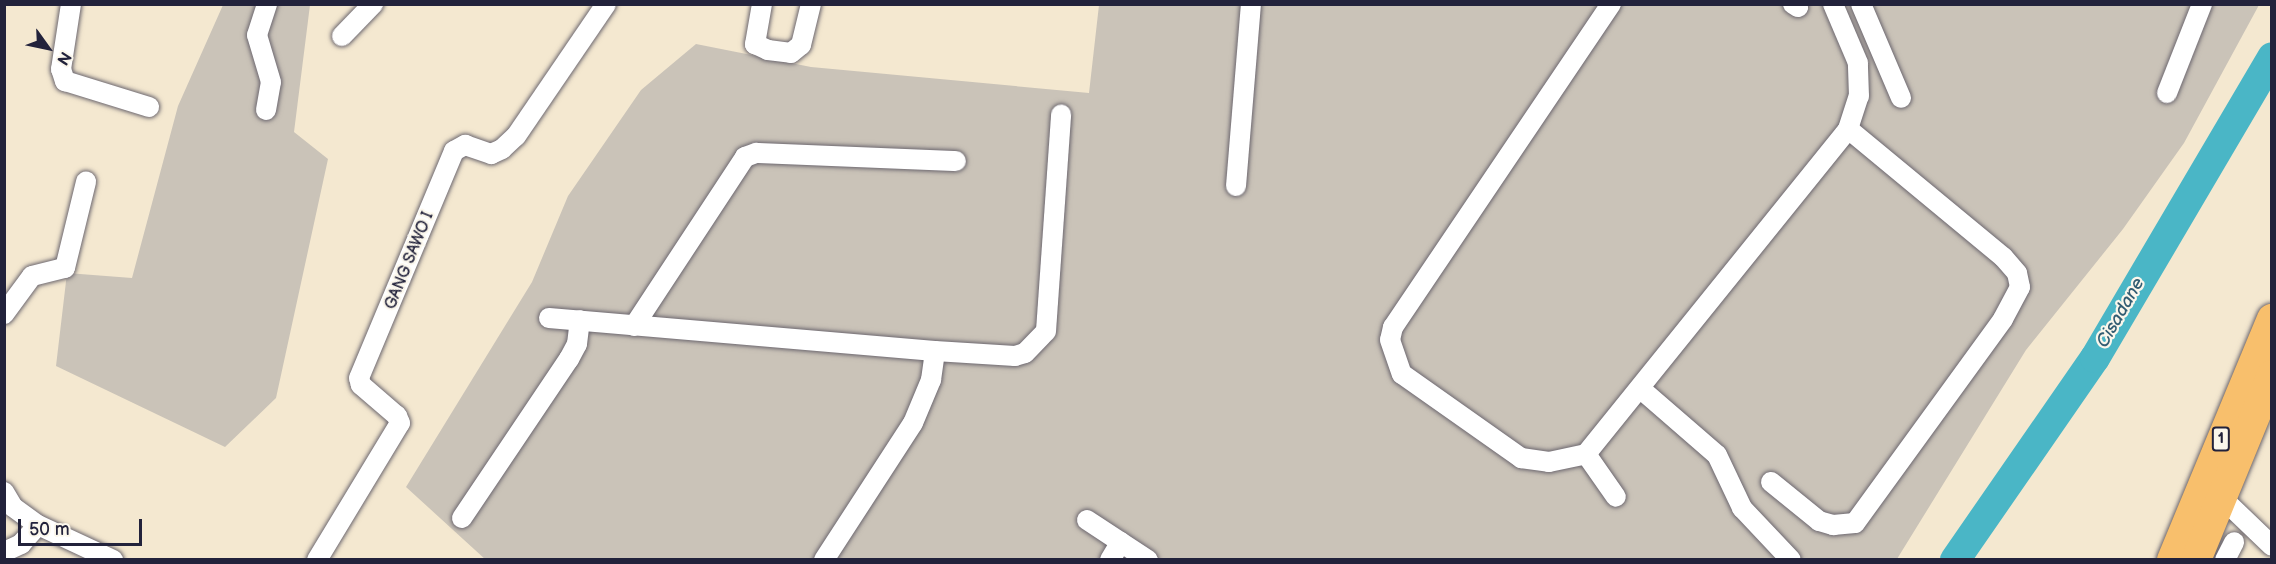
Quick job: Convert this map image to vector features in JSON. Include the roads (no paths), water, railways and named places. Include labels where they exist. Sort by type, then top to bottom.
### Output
[{"type":"highway","name":"1","points":[[2172,560],[2271,320]]},
{"type":"highway","name":"1","points":[[2196,560],[2271,375]]},
{"type":"street","points":[[71,4],[61,69],[65,81],[149,107]]},
{"type":"street","points":[[266,110],[271,82],[257,34],[267,4]]},
{"type":"street","points":[[342,36],[374,4]]},
{"type":"street","name":"GANG SAWO I","points":[[317,560],[400,423],[397,416],[361,385],[359,378],[454,151],[465,145],[491,154],[502,149],[516,136],[606,4]]},
{"type":"street","points":[[762,4],[755,44],[768,51],[791,53],[801,45],[811,4]]},
{"type":"street","points":[[1236,186],[1251,4]]},
{"type":"street","points":[[1611,4],[1393,327],[1390,340],[1402,374],[1521,458],[1549,462],[1586,454],[1642,390],[1848,129],[1858,96],[1858,63],[1833,4]]},
{"type":"street","points":[[1861,4],[1901,98]]},
{"type":"street","points":[[2167,93],[2202,4]]},
{"type":"street","points":[[549,318],[1015,356],[1041,340],[1046,331],[1061,114]]},
{"type":"street","points":[[1771,483],[1819,520],[1833,525],[1855,523],[2003,319],[2020,287],[2017,273],[2003,257],[1848,129]]},
{"type":"street","points":[[634,326],[745,157],[756,153],[956,161]]},
{"type":"street","points":[[4,314],[32,276],[65,268],[86,182]]},
{"type":"street","points":[[462,518],[569,358],[577,344],[580,320]]},
{"type":"street","points":[[824,560],[913,423],[931,380],[935,351]]},
{"type":"street","points":[[1642,390],[1717,456],[1742,508],[1791,560]]},
{"type":"street","points":[[1586,454],[1616,497]]},
{"type":"street","points":[[4,492],[13,507],[38,525],[113,560]]},
{"type":"street","points":[[2222,498],[2271,546]]},
{"type":"street","points":[[1088,520],[1148,560]]},
{"type":"street","points":[[4,552],[21,544],[38,525]]},
{"type":"street","points":[[1110,560],[1121,542]]},
{"type":"waterway","name":"Cisadane","points":[[1955,560],[2095,358],[2272,57]]}]
